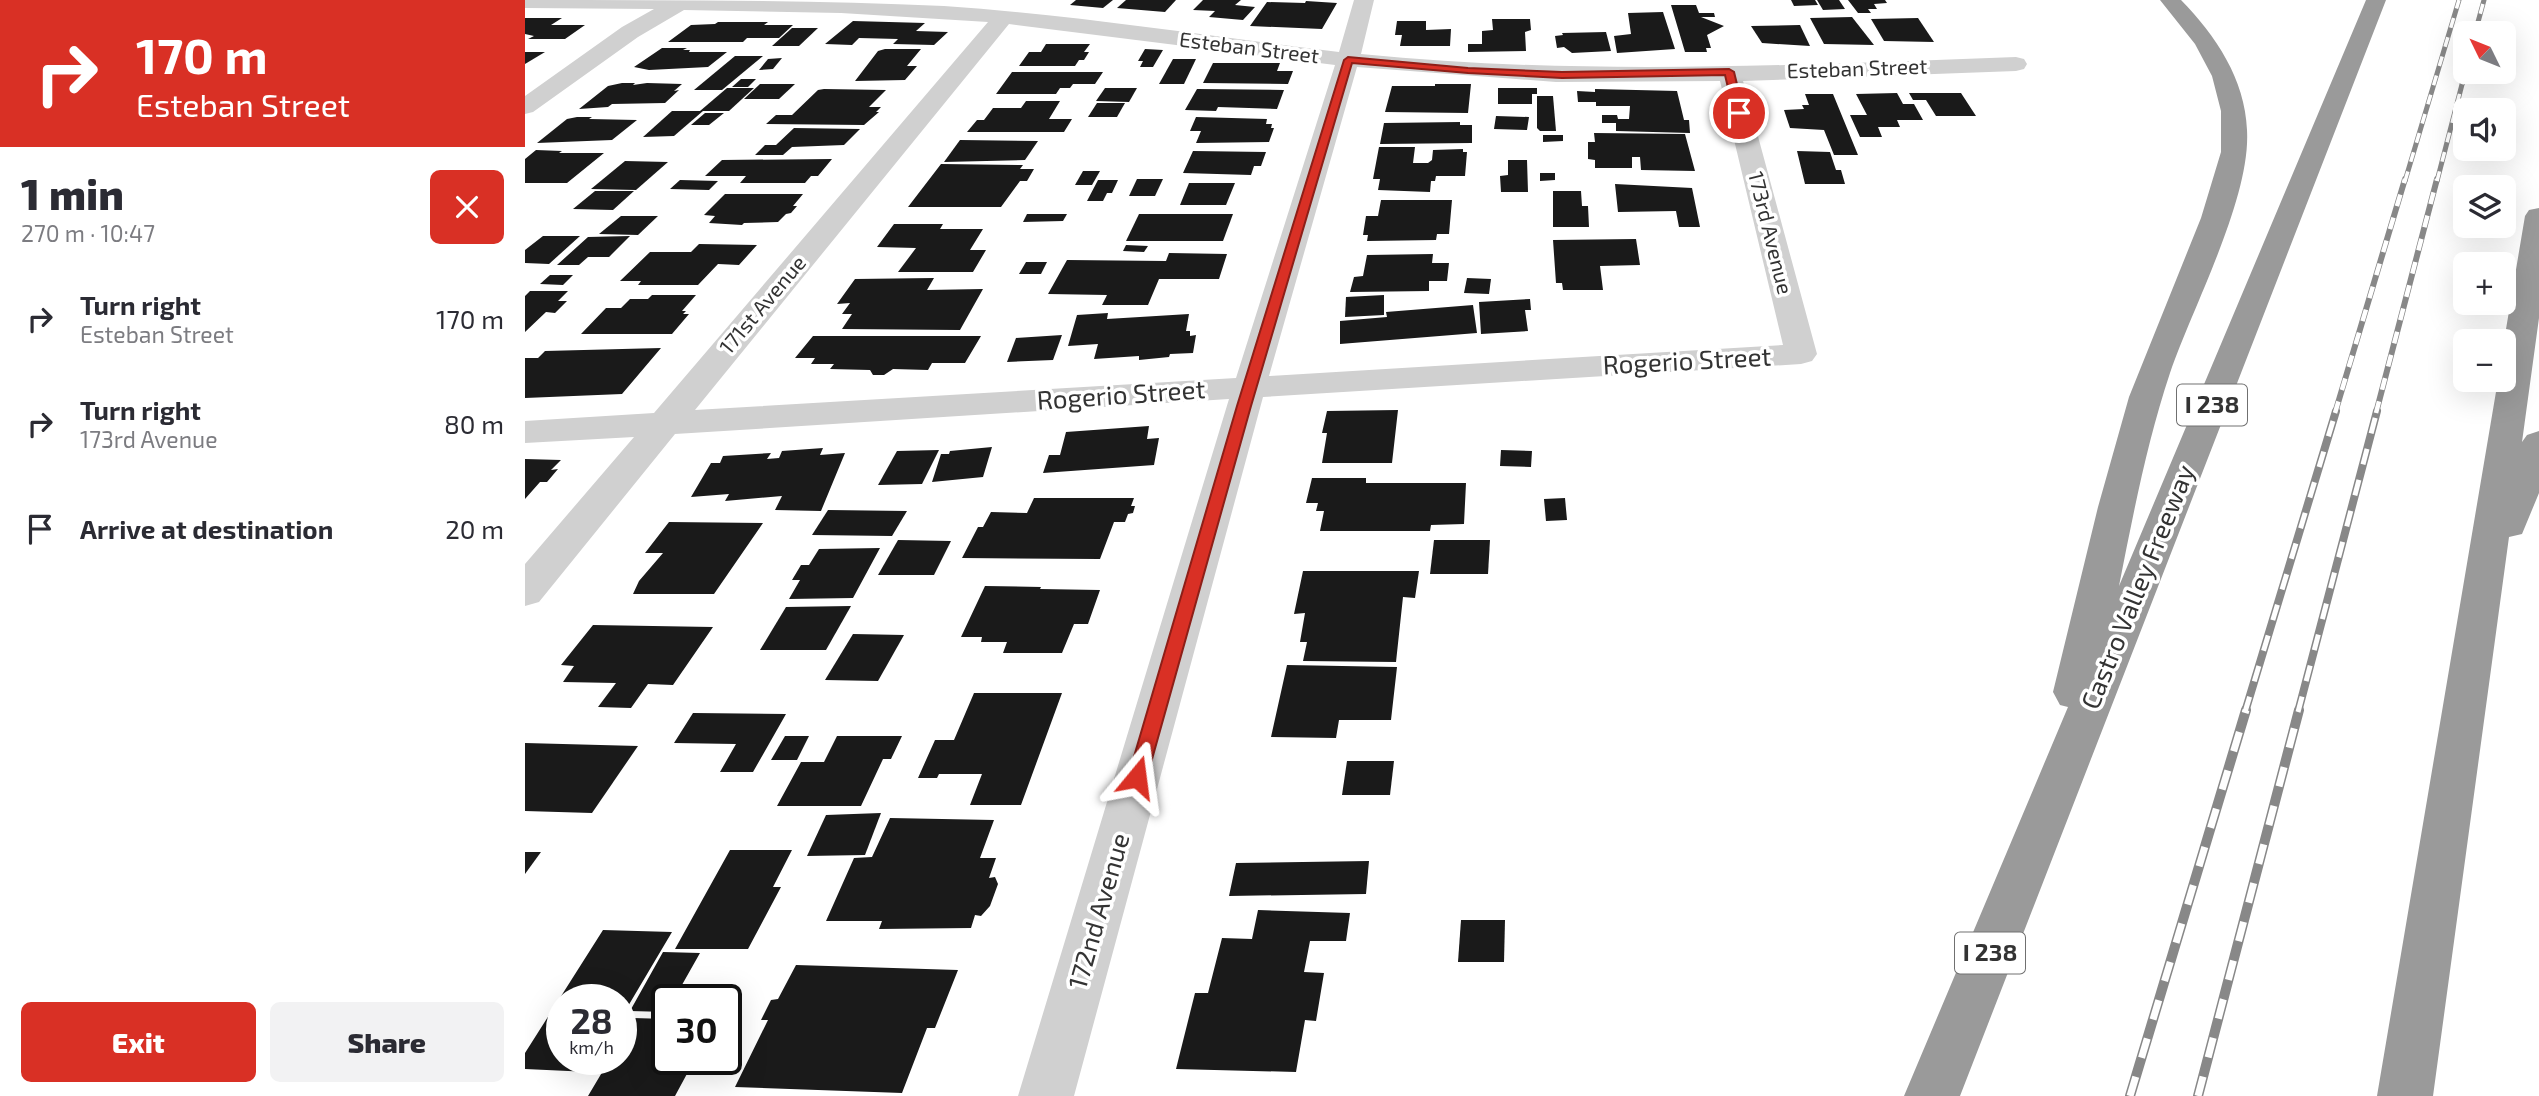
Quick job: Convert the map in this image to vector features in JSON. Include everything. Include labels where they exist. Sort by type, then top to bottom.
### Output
[{"type":"highway","points":[[2048,810],[2146,397],[2164,342],[2221,202],[2235,147],[2234,114],[2220,68],[2204,40],[2170,0]]},
{"type":"highway","name":"Castro Valley Freeway","points":[[1932,1096],[2376,0]]},
{"type":"highway","points":[[2405,1096],[2539,216]]},
{"type":"highway","points":[[2480,602],[2539,443]]},
{"type":"street","name":"172nd Avenue","points":[[1046,1096],[1249,388],[1364,0]]},
{"type":"street","name":"Esteban Street","points":[[525,2],[684,2],[887,9],[1002,19],[1348,60],[1562,75],[2017,64]]},
{"type":"street","points":[[525,107],[630,32],[684,2]]},
{"type":"street","name":"171st Avenue","points":[[525,591],[1002,19]]},
{"type":"street","name":"173rd Avenue","points":[[1729,72],[1801,354]]},
{"type":"street","name":"Rogerio Street","points":[[525,432],[1801,354]]},
{"type":"building","points":[[1076,0],[1113,0],[1103,8],[1070,5]]},
{"type":"building","points":[[1126,0],[1176,0],[1165,12],[1117,8]]},
{"type":"building","points":[[1203,0],[1241,0],[1235,5],[1255,7],[1243,20],[1209,17],[1215,11],[1193,10]]},
{"type":"building","points":[[1791,0],[1815,0],[1818,5],[1794,6]]},
{"type":"building","points":[[1817,0],[1839,0],[1845,9],[1823,10]]},
{"type":"building","points":[[1848,0],[1885,0],[1887,3],[1874,4],[1877,9],[1868,9],[1871,13],[1858,13]]},
{"type":"building","points":[[1267,2],[1337,3],[1322,29],[1250,26]]},
{"type":"building","points":[[1671,5],[1696,5],[1699,13],[1714,13],[1715,17],[1701,17],[1724,26],[1707,35],[1711,48],[1706,48],[1707,52],[1685,52]]},
{"type":"building","points":[[1663,12],[1675,49],[1617,53],[1614,36],[1631,34],[1628,13]]},
{"type":"building","points":[[1852,17],[1874,45],[1824,44],[1810,18]]},
{"type":"building","points":[[525,18],[562,18],[551,25],[585,25],[565,39],[528,39],[534,36],[525,34]]},
{"type":"building","points":[[1918,18],[1934,42],[1884,41],[1871,19]]},
{"type":"building","points":[[1492,19],[1530,19],[1531,30],[1525,32],[1526,51],[1468,52],[1468,44],[1482,44],[1482,31],[1493,30]]},
{"type":"building","points":[[853,21],[925,23],[916,31],[948,32],[934,45],[893,44],[898,39],[859,38],[852,45],[825,44]]},
{"type":"building","points":[[1397,21],[1426,21],[1426,30],[1451,29],[1450,46],[1400,46],[1402,35],[1395,35]]},
{"type":"building","points":[[718,22],[793,25],[779,38],[747,38],[743,42],[668,42],[691,25]]},
{"type":"building","points":[[1800,25],[1810,46],[1762,43],[1751,26]]},
{"type":"building","points":[[792,28],[818,28],[799,46],[772,46]]},
{"type":"building","points":[[1606,32],[1611,51],[1572,53],[1564,47],[1557,48],[1555,36],[1563,35],[1562,33]]},
{"type":"building","points":[[1046,44],[1090,44],[1084,52],[1089,52],[1084,60],[1079,60],[1075,66],[1019,66],[1029,52],[1041,52]]},
{"type":"building","points":[[662,48],[687,48],[683,50],[690,50],[689,52],[727,52],[708,67],[649,70],[634,67]]},
{"type":"building","points":[[921,49],[907,66],[917,66],[905,80],[855,81],[878,51]]},
{"type":"building","points":[[1145,49],[1163,50],[1153,67],[1140,67],[1143,61],[1138,61]]},
{"type":"building","points":[[525,52],[545,52],[525,64]]},
{"type":"building","points":[[735,56],[763,56],[722,90],[694,90]]},
{"type":"building","points":[[782,58],[773,69],[759,70],[768,59]]},
{"type":"building","points":[[1173,59],[1196,59],[1184,84],[1159,84]]},
{"type":"building","points":[[1213,63],[1280,63],[1277,71],[1293,71],[1288,84],[1203,83]]},
{"type":"building","points":[[1012,72],[1103,72],[1095,84],[1073,84],[1070,88],[1060,88],[1056,94],[996,94]]},
{"type":"building","points":[[741,79],[756,79],[748,87],[732,87]]},
{"type":"building","points":[[622,83],[682,84],[665,103],[612,104],[608,107],[579,109],[608,86]]},
{"type":"building","points":[[760,84],[795,84],[779,99],[744,99]]},
{"type":"building","points":[[1471,84],[1468,113],[1385,112],[1392,86]]},
{"type":"building","points":[[727,88],[754,88],[729,111],[700,111]]},
{"type":"building","points":[[1105,88],[1137,88],[1129,102],[1096,101]]},
{"type":"building","points":[[1498,88],[1537,88],[1537,94],[1532,94],[1532,104],[1498,104]]},
{"type":"building","points":[[1197,89],[1284,90],[1277,109],[1218,107],[1216,111],[1185,110]]},
{"type":"building","points":[[1595,89],[1677,91],[1684,120],[1689,120],[1690,133],[1616,131],[1616,123],[1602,123],[1602,115],[1617,115],[1618,119],[1629,119],[1630,106],[1596,106],[1596,102],[1578,102],[1577,91],[1595,92]]},
{"type":"building","points":[[818,90],[886,90],[869,107],[881,107],[876,112],[879,112],[864,125],[766,124],[776,115],[792,115]]},
{"type":"building","points":[[1897,93],[1903,104],[1914,104],[1923,120],[1897,120],[1900,127],[1878,127],[1882,137],[1860,137],[1850,115],[1867,115],[1856,94]]},
{"type":"building","points":[[1909,93],[1961,93],[1976,116],[1936,116],[1926,100],[1913,100]]},
{"type":"building","points":[[1805,94],[1833,94],[1858,155],[1834,155],[1824,130],[1790,128],[1784,110],[1804,109],[1802,105],[1809,105]]},
{"type":"building","points":[[1537,96],[1553,96],[1556,131],[1540,131],[1537,128]]},
{"type":"building","points":[[1026,101],[1060,101],[1049,119],[1072,119],[1064,132],[967,132],[977,120],[984,120],[993,108],[1021,108]]},
{"type":"building","points":[[1097,103],[1125,103],[1117,117],[1088,117]]},
{"type":"building","points":[[672,111],[703,111],[674,136],[643,137]]},
{"type":"building","points":[[705,113],[724,113],[709,125],[691,125]]},
{"type":"building","points":[[1496,116],[1529,117],[1527,130],[1494,129]]},
{"type":"building","points":[[577,117],[637,120],[612,140],[537,143],[567,119]]},
{"type":"building","points":[[1196,117],[1267,119],[1266,124],[1272,124],[1271,128],[1274,128],[1269,142],[1196,143],[1201,131],[1190,131]]},
{"type":"building","points":[[1460,122],[1460,125],[1472,125],[1472,143],[1380,144],[1384,123]]},
{"type":"building","points":[[794,128],[860,129],[844,145],[792,147],[783,155],[755,155],[765,145],[776,145]]},
{"type":"building","points":[[1594,133],[1685,134],[1695,171],[1641,170],[1640,157],[1632,157],[1632,168],[1595,168],[1595,160],[1588,159],[1588,142],[1595,142]]},
{"type":"building","points":[[1543,135],[1563,135],[1563,141],[1543,142]]},
{"type":"building","points":[[960,140],[1038,141],[1025,160],[944,162]]},
{"type":"building","points":[[1379,147],[1415,147],[1413,163],[1428,163],[1432,160],[1433,150],[1463,149],[1463,152],[1467,152],[1465,176],[1436,176],[1435,181],[1431,181],[1430,192],[1378,190],[1380,179],[1373,179]]},
{"type":"building","points":[[536,150],[604,153],[567,183],[525,183],[525,159]]},
{"type":"building","points":[[1193,151],[1266,152],[1261,166],[1254,166],[1251,175],[1183,173]]},
{"type":"building","points":[[1797,151],[1830,152],[1836,170],[1841,170],[1845,184],[1805,184]]},
{"type":"building","points":[[832,159],[818,176],[811,176],[805,183],[740,183],[746,176],[705,176],[722,160]]},
{"type":"building","points":[[1508,160],[1527,160],[1528,192],[1501,192],[1500,176],[1508,175]]},
{"type":"building","points":[[625,161],[668,162],[636,190],[591,189]]},
{"type":"building","points":[[941,164],[1023,165],[1020,169],[1034,169],[1027,181],[1020,181],[1001,207],[908,207]]},
{"type":"building","points":[[1083,171],[1100,171],[1092,185],[1075,185]]},
{"type":"building","points":[[1540,173],[1555,173],[1555,180],[1540,181]]},
{"type":"building","points":[[1137,179],[1163,179],[1155,196],[1129,196]]},
{"type":"building","points":[[680,180],[718,181],[709,190],[670,189]]},
{"type":"building","points":[[1098,180],[1118,180],[1112,193],[1107,193],[1103,201],[1087,201]]},
{"type":"building","points":[[1189,183],[1235,183],[1226,205],[1180,205]]},
{"type":"building","points":[[1615,184],[1692,188],[1700,227],[1679,227],[1676,211],[1618,212]]},
{"type":"building","points":[[595,191],[634,191],[613,210],[573,209]]},
{"type":"building","points":[[1553,191],[1581,191],[1582,206],[1588,206],[1589,227],[1553,227]]},
{"type":"building","points":[[725,194],[803,194],[791,213],[778,222],[742,225],[709,223],[715,216],[704,215]]},
{"type":"building","points":[[1381,200],[1452,200],[1449,234],[1437,234],[1436,240],[1367,241],[1368,235],[1363,235],[1366,216],[1378,216]]},
{"type":"building","points":[[1027,214],[1067,214],[1063,221],[1023,222]]},
{"type":"building","points":[[1139,214],[1233,214],[1223,241],[1126,241]]},
{"type":"building","points":[[621,216],[658,216],[638,235],[599,234]]},
{"type":"building","points":[[894,224],[943,224],[940,229],[983,229],[970,250],[986,250],[973,272],[898,272],[916,248],[877,247]]},
{"type":"building","points":[[543,236],[580,236],[549,264],[525,263],[525,250]]},
{"type":"building","points":[[630,236],[609,257],[588,257],[579,265],[557,265],[588,237]]},
{"type":"building","points":[[1636,239],[1640,265],[1600,266],[1603,290],[1563,290],[1562,283],[1556,283],[1553,240]]},
{"type":"building","points":[[699,244],[757,245],[739,265],[718,264],[698,285],[638,285],[641,281],[620,281],[650,252],[691,252]]},
{"type":"building","points":[[1126,245],[1148,246],[1144,252],[1123,251]]},
{"type":"building","points":[[1169,253],[1227,254],[1219,279],[1159,279],[1148,305],[1102,305],[1107,295],[1048,294],[1067,260],[1166,261]]},
{"type":"building","points":[[1433,254],[1432,263],[1449,263],[1447,281],[1429,281],[1429,291],[1350,292],[1354,277],[1363,276],[1367,255]]},
{"type":"building","points":[[1026,262],[1047,262],[1041,274],[1019,274]]},
{"type":"building","points":[[550,275],[573,275],[563,285],[540,284]]},
{"type":"building","points":[[934,278],[927,290],[983,289],[960,330],[842,329],[852,314],[842,314],[850,303],[837,304],[855,279]]},
{"type":"building","points":[[1467,278],[1491,279],[1489,294],[1464,293]]},
{"type":"building","points":[[530,291],[568,291],[558,301],[567,301],[555,313],[546,312],[525,332],[525,296]]},
{"type":"building","points":[[652,295],[696,295],[682,311],[686,311],[683,314],[689,314],[672,334],[581,334],[606,308],[621,308],[630,299],[648,299]]},
{"type":"building","points":[[1384,295],[1384,315],[1345,317],[1346,297]]},
{"type":"building","points":[[1530,299],[1531,310],[1525,310],[1528,331],[1481,334],[1479,302]]},
{"type":"building","points":[[1473,305],[1477,333],[1340,344],[1340,321],[1387,317],[1386,312]]},
{"type":"building","points":[[1108,313],[1107,319],[1189,314],[1186,331],[1190,331],[1190,336],[1196,335],[1193,353],[1139,360],[1139,356],[1094,359],[1098,344],[1068,346],[1077,315]]},
{"type":"building","points":[[1062,335],[1053,360],[1007,362],[1016,338]]},
{"type":"building","points":[[813,336],[981,336],[965,363],[932,363],[928,370],[893,369],[884,375],[873,375],[870,370],[830,369],[834,364],[811,364],[815,358],[795,358]]},
{"type":"building","points":[[661,348],[622,394],[525,398],[525,358],[538,358],[545,351]]},
{"type":"building","points":[[1398,410],[1392,463],[1322,463],[1327,433],[1322,433],[1327,411]]},
{"type":"building","points":[[1149,426],[1147,439],[1159,438],[1154,465],[1043,473],[1049,455],[1060,455],[1066,432]]},
{"type":"building","points":[[992,447],[983,477],[932,482],[941,454]]},
{"type":"building","points":[[823,448],[820,455],[845,453],[821,511],[775,510],[782,496],[725,501],[729,494],[691,497],[711,463],[720,463],[723,456],[771,453],[767,459],[779,458],[782,451]]},
{"type":"building","points":[[939,450],[922,484],[878,485],[897,451]]},
{"type":"building","points":[[1501,450],[1532,451],[1531,467],[1500,466]]},
{"type":"building","points":[[525,459],[561,460],[551,470],[558,469],[547,482],[540,482],[525,499]]},
{"type":"building","points":[[1312,478],[1366,478],[1366,483],[1466,483],[1464,524],[1431,525],[1430,531],[1320,531],[1324,511],[1316,511],[1318,503],[1306,503]]},
{"type":"building","points":[[1034,498],[1134,498],[1131,506],[1135,506],[1125,522],[1114,522],[1100,559],[962,558],[978,527],[983,527],[991,512],[1027,513]]},
{"type":"building","points":[[1565,498],[1567,520],[1546,521],[1544,499]]},
{"type":"building","points":[[828,510],[907,511],[892,536],[812,535]]},
{"type":"building","points":[[669,522],[763,523],[714,594],[633,594],[639,581],[663,553],[645,553]]},
{"type":"building","points":[[898,540],[951,541],[934,575],[878,575]]},
{"type":"building","points":[[1434,540],[1490,540],[1488,574],[1430,574]]},
{"type":"building","points":[[880,548],[853,598],[789,599],[800,580],[792,580],[801,565],[809,565],[819,549]]},
{"type":"building","points":[[1303,571],[1419,571],[1415,598],[1403,597],[1396,662],[1303,661],[1307,642],[1300,642],[1305,613],[1294,614]]},
{"type":"building","points":[[985,586],[1100,590],[1088,624],[1074,624],[1062,653],[1003,653],[1007,642],[981,642],[982,637],[961,637]]},
{"type":"building","points":[[851,606],[826,650],[760,650],[786,607]]},
{"type":"building","points":[[593,625],[713,627],[673,685],[648,684],[631,708],[598,707],[616,683],[563,682],[574,666],[561,665]]},
{"type":"building","points":[[853,634],[904,635],[878,681],[825,680]]},
{"type":"building","points":[[1287,665],[1397,667],[1391,720],[1339,720],[1336,738],[1271,737]]},
{"type":"building","points":[[974,693],[1062,693],[1021,805],[970,805],[982,774],[939,774],[937,778],[918,778],[935,740],[954,740]]},
{"type":"building","points":[[693,713],[786,714],[753,772],[720,772],[736,744],[674,743]]},
{"type":"building","points":[[785,736],[809,736],[797,760],[771,760]]},
{"type":"building","points":[[837,736],[902,736],[891,759],[883,759],[861,806],[777,806],[801,762],[824,762]]},
{"type":"building","points":[[525,743],[638,746],[592,813],[525,811]]},
{"type":"building","points":[[1347,761],[1394,761],[1390,795],[1342,795]]},
{"type":"building","points":[[881,813],[865,855],[807,856],[826,815]]},
{"type":"building","points":[[890,818],[994,820],[980,858],[996,858],[989,878],[995,877],[998,884],[990,906],[981,916],[975,915],[971,928],[879,929],[882,921],[826,921],[854,858],[872,857]]},
{"type":"building","points":[[730,850],[792,850],[773,887],[781,887],[748,949],[675,949]]},
{"type":"building","points":[[525,852],[541,852],[525,874]]},
{"type":"building","points":[[1369,861],[1366,894],[1229,896],[1236,863]]},
{"type":"building","points":[[1258,910],[1350,913],[1346,941],[1310,941],[1304,972],[1324,973],[1316,1021],[1305,1020],[1296,1072],[1176,1069],[1195,993],[1208,993],[1222,938],[1252,939]]},
{"type":"building","points":[[1461,920],[1505,920],[1504,962],[1458,962]]},
{"type":"building","points":[[603,930],[672,932],[637,991],[637,984],[569,984]]},
{"type":"building","points":[[663,952],[700,953],[682,984],[651,984],[651,1012],[637,1011],[637,998]]},
{"type":"building","points":[[796,965],[958,970],[935,1028],[927,1028],[902,1093],[735,1087],[768,1020],[761,1020],[771,1000],[778,999]]},
{"type":"building","points":[[637,1018],[651,1019],[651,1075],[686,1075],[675,1096],[588,1096],[600,1075],[637,1075]]},
{"type":"building","points":[[546,1020],[546,1070],[525,1069],[525,1053]]},
{"type":"railway","points":[[2405,181],[2459,0]]},
{"type":"railway","points":[[2478,21],[2484,0]]},
{"type":"railway","points":[[2437,181],[2462,84]]},
{"type":"railway","points":[[2335,413],[2405,179]]},
{"type":"railway","points":[[2376,413],[2437,179]]},
{"type":"railway","points":[[2245,712],[2336,411]]},
{"type":"railway","points":[[2298,712],[2377,411]]},
{"type":"railway","points":[[2130,1096],[2246,710]]},
{"type":"railway","points":[[2198,1096],[2299,710]]},
{"type":"route","points":[[1137,777],[1348,60],[1562,75],[1729,72],[1739,113]]}]
